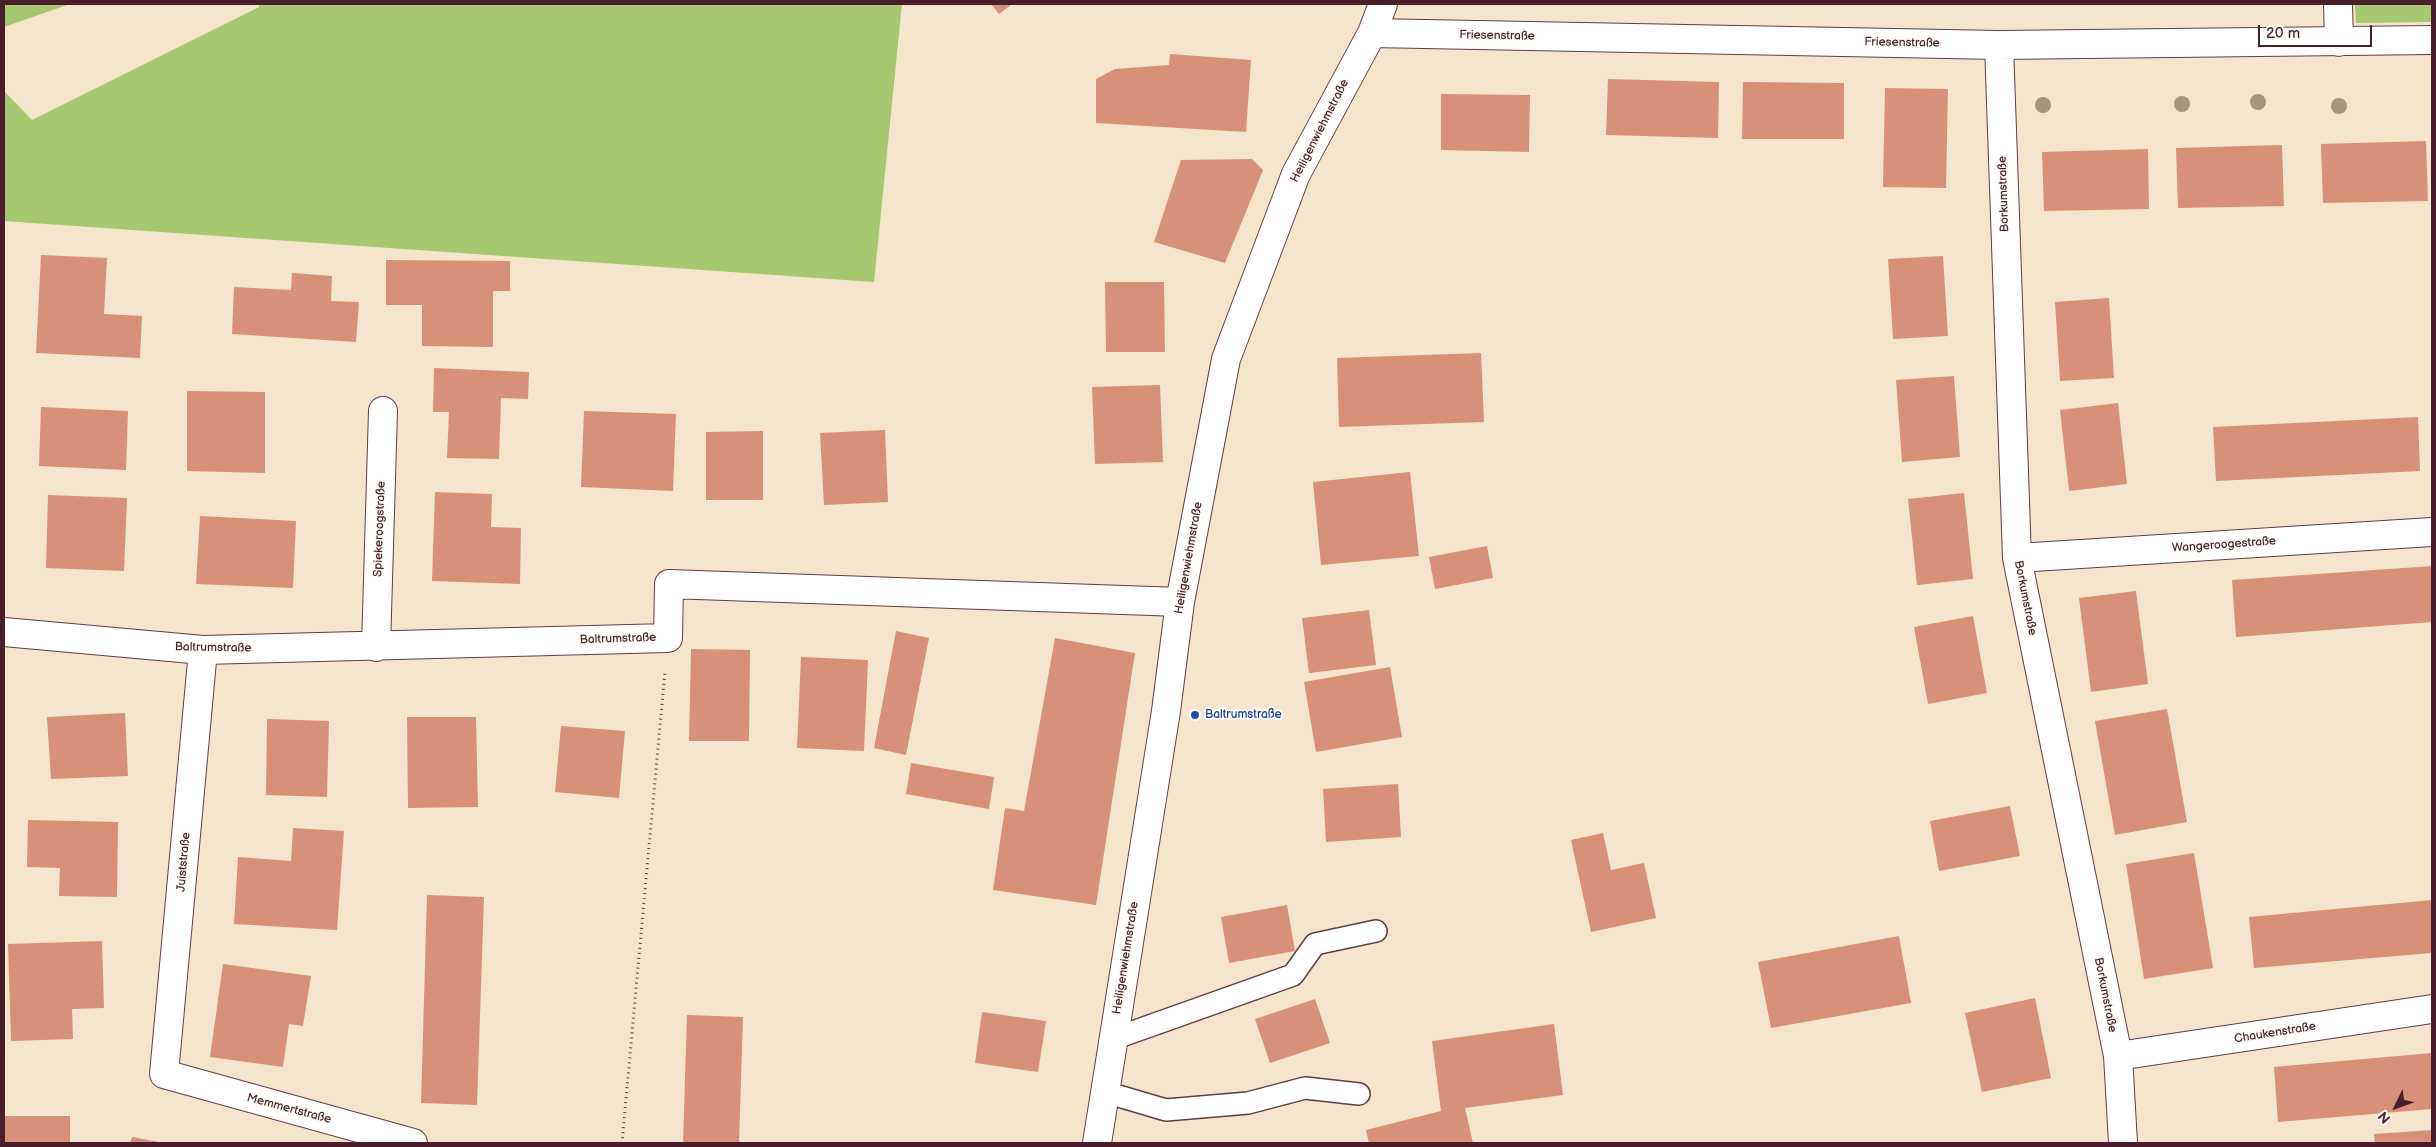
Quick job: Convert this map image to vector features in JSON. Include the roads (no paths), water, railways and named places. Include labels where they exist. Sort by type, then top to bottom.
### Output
[{"type":"street","name":"Heiligenwiehmstraße","points":[[1097,1143],[1166,711],[1180,602],[1226,359],[1296,174],[1372,33],[1383,4]]},
{"type":"street","points":[[2338,4],[2339,42]]},
{"type":"street","name":"Friesenstraße","points":[[1372,33],[1999,45],[2432,40]]},
{"type":"street","name":"Borkumstraße","points":[[1999,45],[2017,558],[2118,1056],[2123,1143]]},
{"type":"street","name":"Spiekeroogstraße","points":[[376,647],[384,411]]},
{"type":"street","name":"Wangeroogestraße","points":[[2017,558],[2432,532]]},
{"type":"street","name":"Baltrumstraße","points":[[4,632],[203,650],[668,638],[669,584],[1180,602]]},
{"type":"street","name":"Juiststraße","points":[[164,1074],[203,650]]},
{"type":"street","name":"Chaukenstraße","points":[[2118,1056],[2432,1009]]},
{"type":"street","name":"Memmertstraße","points":[[164,1074],[413,1143]]},
{"type":"lane","points":[[1113,1039],[1293,975],[1315,944],[1376,931]]},
{"type":"lane","points":[[1105,1092],[1166,1110],[1248,1103],[1305,1088],[1359,1094]]},
{"type":"place","name":"Baltrumstraße","points":[[1195,715]]}]
